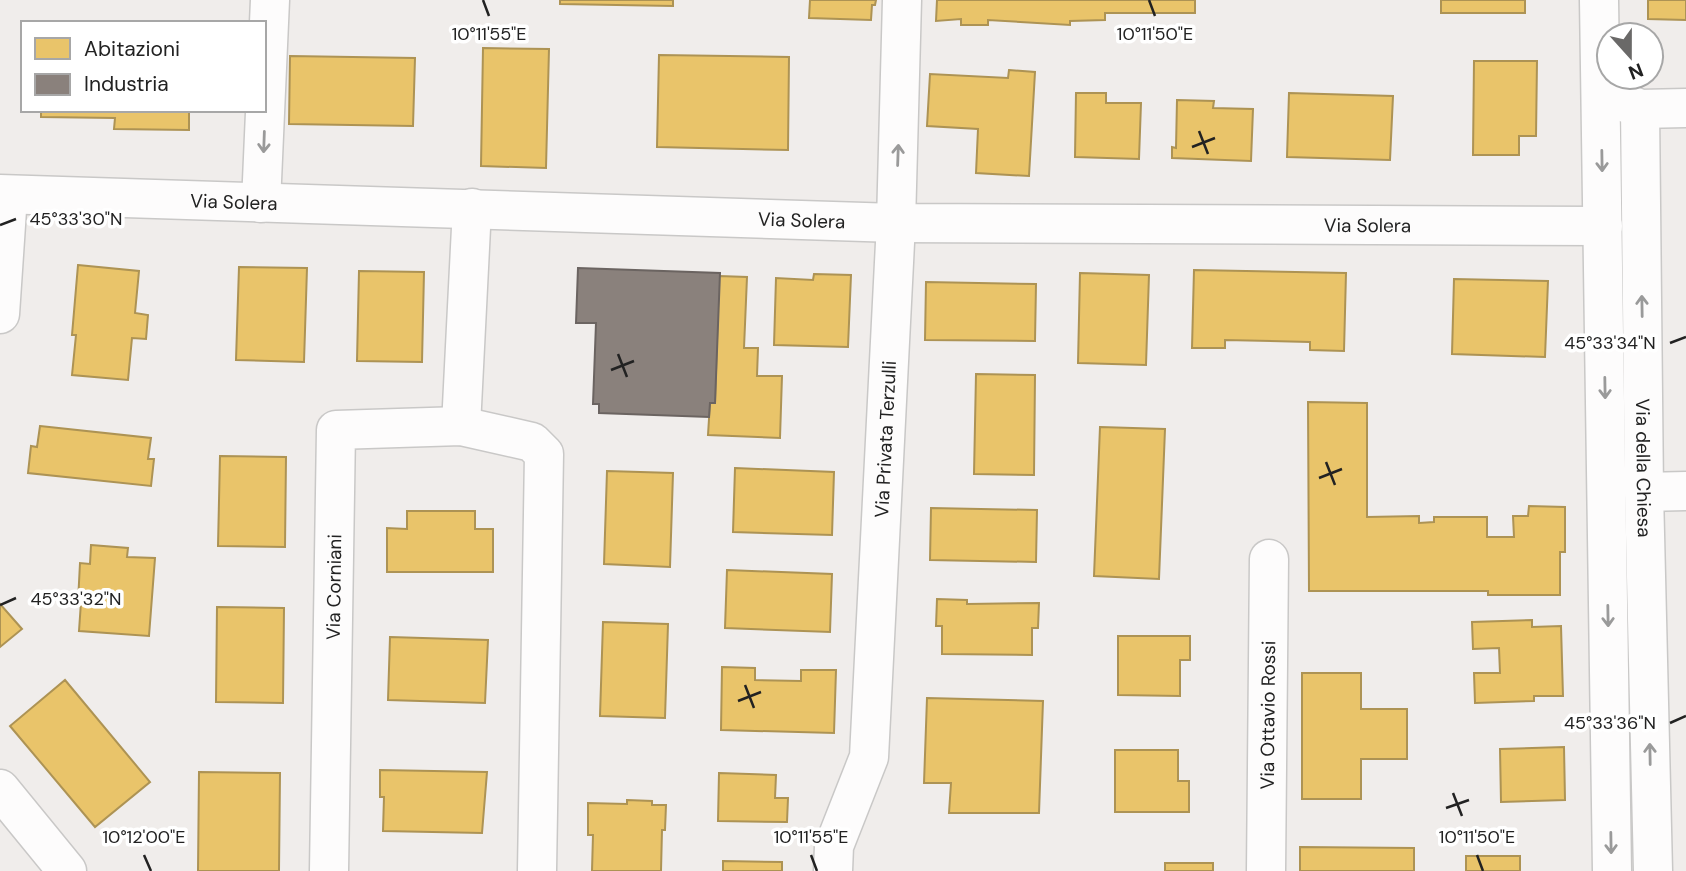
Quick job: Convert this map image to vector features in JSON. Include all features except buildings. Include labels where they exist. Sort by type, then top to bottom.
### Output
[{"type":"street","points":[[266,90],[270,0]]},
{"type":"street","name":"Via Privata Terzulli","points":[[833,871],[834,846],[869,757],[896,223],[902,0]]},
{"type":"street","name":"Via della Chiesa","points":[[1600,0],[1612,871]]},
{"type":"street","points":[[1600,92],[1640,109],[1686,107]]},
{"type":"street","name":"Via della Chiesa","points":[[1640,109],[1644,492],[1653,871]]},
{"type":"street","points":[[261,203],[265,112]]},
{"type":"street","points":[[0,314],[4,195]]},
{"type":"street","name":"Via Solera","points":[[4,195],[896,223],[1603,226]]},
{"type":"street","points":[[461,426],[472,208]]},
{"type":"street","name":"Via Corniani","points":[[329,871],[336,430],[461,426],[532,442],[544,454],[537,871]]},
{"type":"street","points":[[1644,492],[1686,491]]},
{"type":"street","name":"Via Ottavio Rossi","points":[[1266,871],[1269,559]]},
{"type":"street","points":[[4,799],[67,871]]}]
